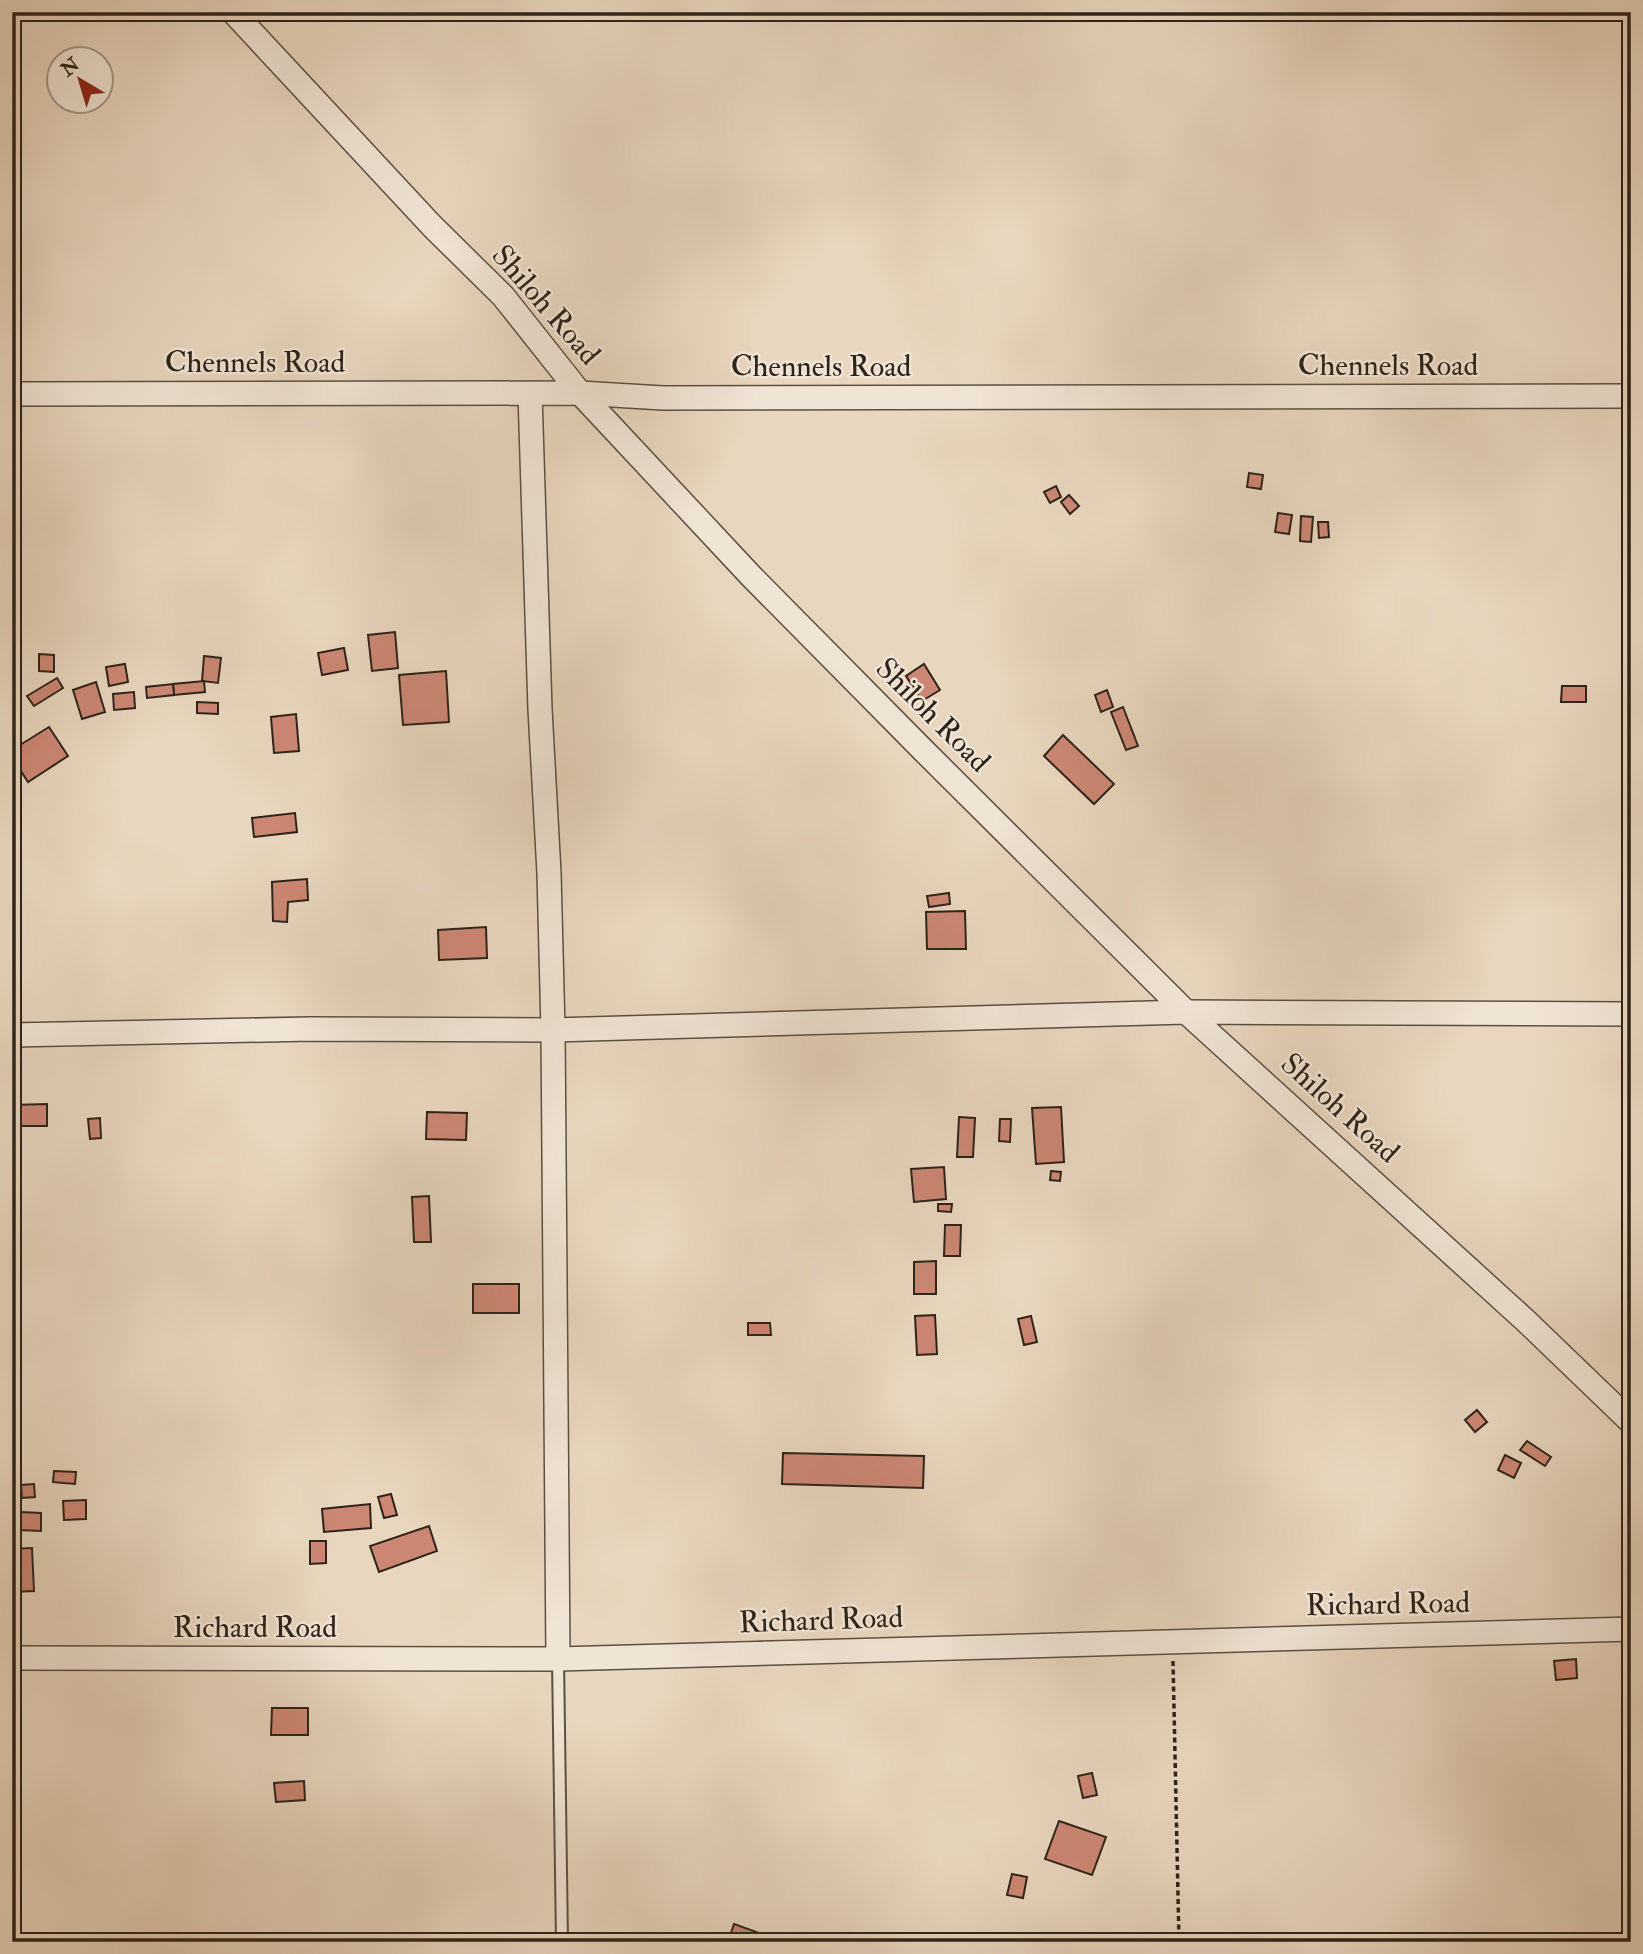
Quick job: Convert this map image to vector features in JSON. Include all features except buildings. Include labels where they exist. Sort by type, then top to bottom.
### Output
[{"type":"street","name":"Shiloh Road","points":[[233,12],[432,226],[503,296],[580,393],[751,576],[1186,1012],[1526,1321],[1631,1422]]},
{"type":"street","name":"Chennels Road","points":[[12,394],[580,393],[663,398],[1631,396]]},
{"type":"street","points":[[530,394],[553,1030],[558,1659]]},
{"type":"street","points":[[12,1035],[310,1029],[553,1030],[1186,1012],[1631,1014]]},
{"type":"street","name":"Richard Road","points":[[12,1658],[558,1659],[1631,1629]]},
{"type":"lane","points":[[558,1659],[562,1942]]},
{"type":"path","points":[[1172,1641],[1179,1942]]}]
